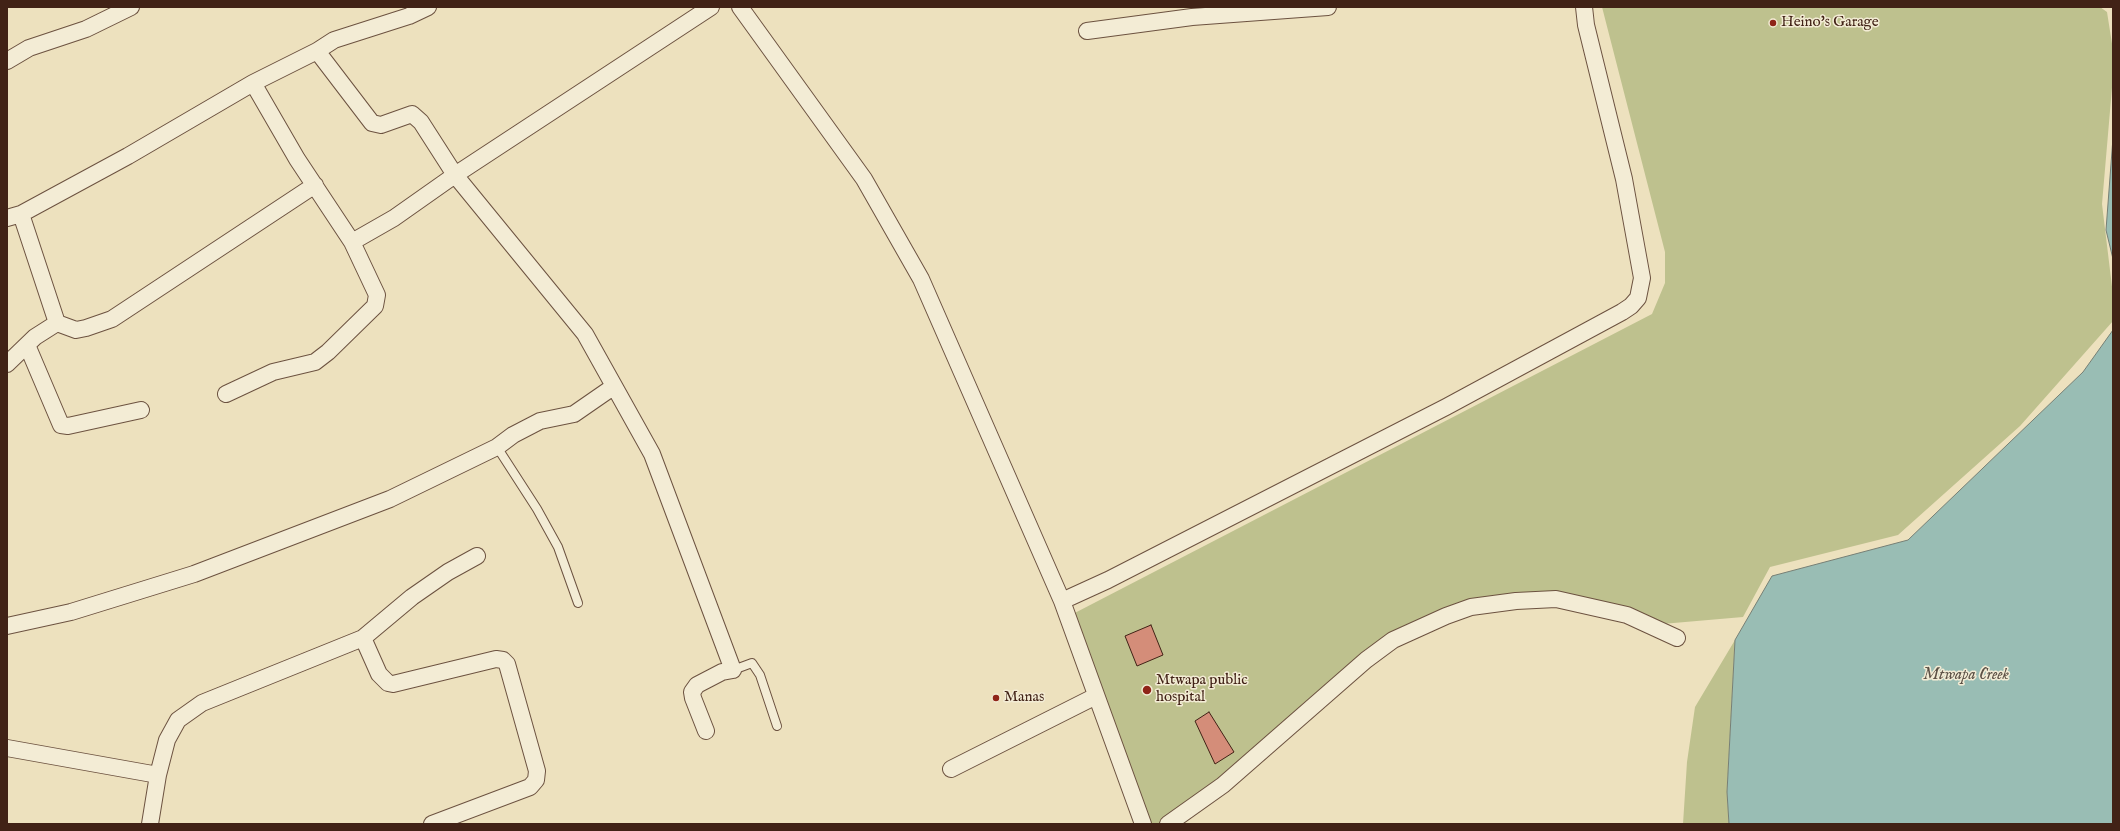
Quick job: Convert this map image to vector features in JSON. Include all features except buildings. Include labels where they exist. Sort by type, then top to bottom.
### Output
[{"type":"street","points":[[7,61],[29,48],[86,28],[131,7]]},
{"type":"street","points":[[315,185],[112,319],[76,330],[57,323],[14,216],[128,156],[253,83],[317,51],[334,40],[409,16],[428,7]]},
{"type":"street","points":[[352,242],[394,218],[455,175],[710,7]]},
{"type":"street","points":[[1088,31],[1192,12],[1328,7]]},
{"type":"street","points":[[1062,601],[1108,580],[1446,407],[1632,306],[1639,294],[1642,278],[1624,179],[1586,25],[1584,7]]},
{"type":"street","points":[[744,8],[864,179],[921,279],[1062,601],[1143,824]]},
{"type":"street","points":[[317,51],[372,123],[381,125],[412,114],[421,122],[455,175],[585,334],[652,454],[733,670],[722,672],[697,685],[692,692],[692,698],[706,731]]},
{"type":"street","points":[[226,394],[272,372],[315,362],[328,352],[376,306],[377,296],[352,242],[297,159],[253,83]]},
{"type":"street","points":[[7,364],[27,345],[57,323]]},
{"type":"street","points":[[27,345],[61,425],[68,426],[141,410]]},
{"type":"street","points":[[7,626],[71,612],[194,574],[390,499],[497,446],[513,435],[540,421],[574,414],[614,386]]},
{"type":"street","points":[[150,824],[158,775],[168,740],[178,720],[202,703],[363,638],[412,597],[442,576],[477,556]]},
{"type":"street","points":[[1168,824],[1223,785],[1366,660],[1388,644],[1418,627],[1446,616],[1471,607],[1516,601],[1556,600],[1627,615],[1677,638]]},
{"type":"street","points":[[363,638],[379,674],[388,683],[393,684],[496,659],[504,660],[510,674],[537,771],[536,780],[530,787],[432,824]]},
{"type":"street","points":[[951,769],[1096,696]]},
{"type":"street","points":[[7,748],[158,775]]},
{"type":"lane","points":[[497,446],[537,509],[558,547],[578,603]]},
{"type":"lane","points":[[733,670],[752,663],[760,675],[777,726]]},
{"type":"green space","points":[[1602,7],[2100,7],[2107,12],[2113,50],[2113,76],[2102,204],[2113,295],[2113,321],[2020,426],[1898,535],[1770,567],[1743,617],[1662,624],[1594,602],[1438,613],[1163,824],[1151,824],[1067,617],[1652,314],[1665,283],[1665,252]]},
{"type":"green space","points":[[1735,640],[1727,792],[1729,824],[1683,824],[1687,762],[1695,707]]},
{"type":"water","points":[[2113,138],[2113,259],[2106,230]]},
{"type":"water","name":"Mtwapa Creek","points":[[2113,330],[2113,824],[1729,824],[1727,792],[1735,640],[1772,576],[1908,540],[2083,372]]},
{"type":"place","name":"Heino's Garage","points":[[1773,23]]},
{"type":"place","name":"Mtwapa public hospital","points":[[1147,690]]},
{"type":"place","name":"Manas","points":[[996,698]]}]
